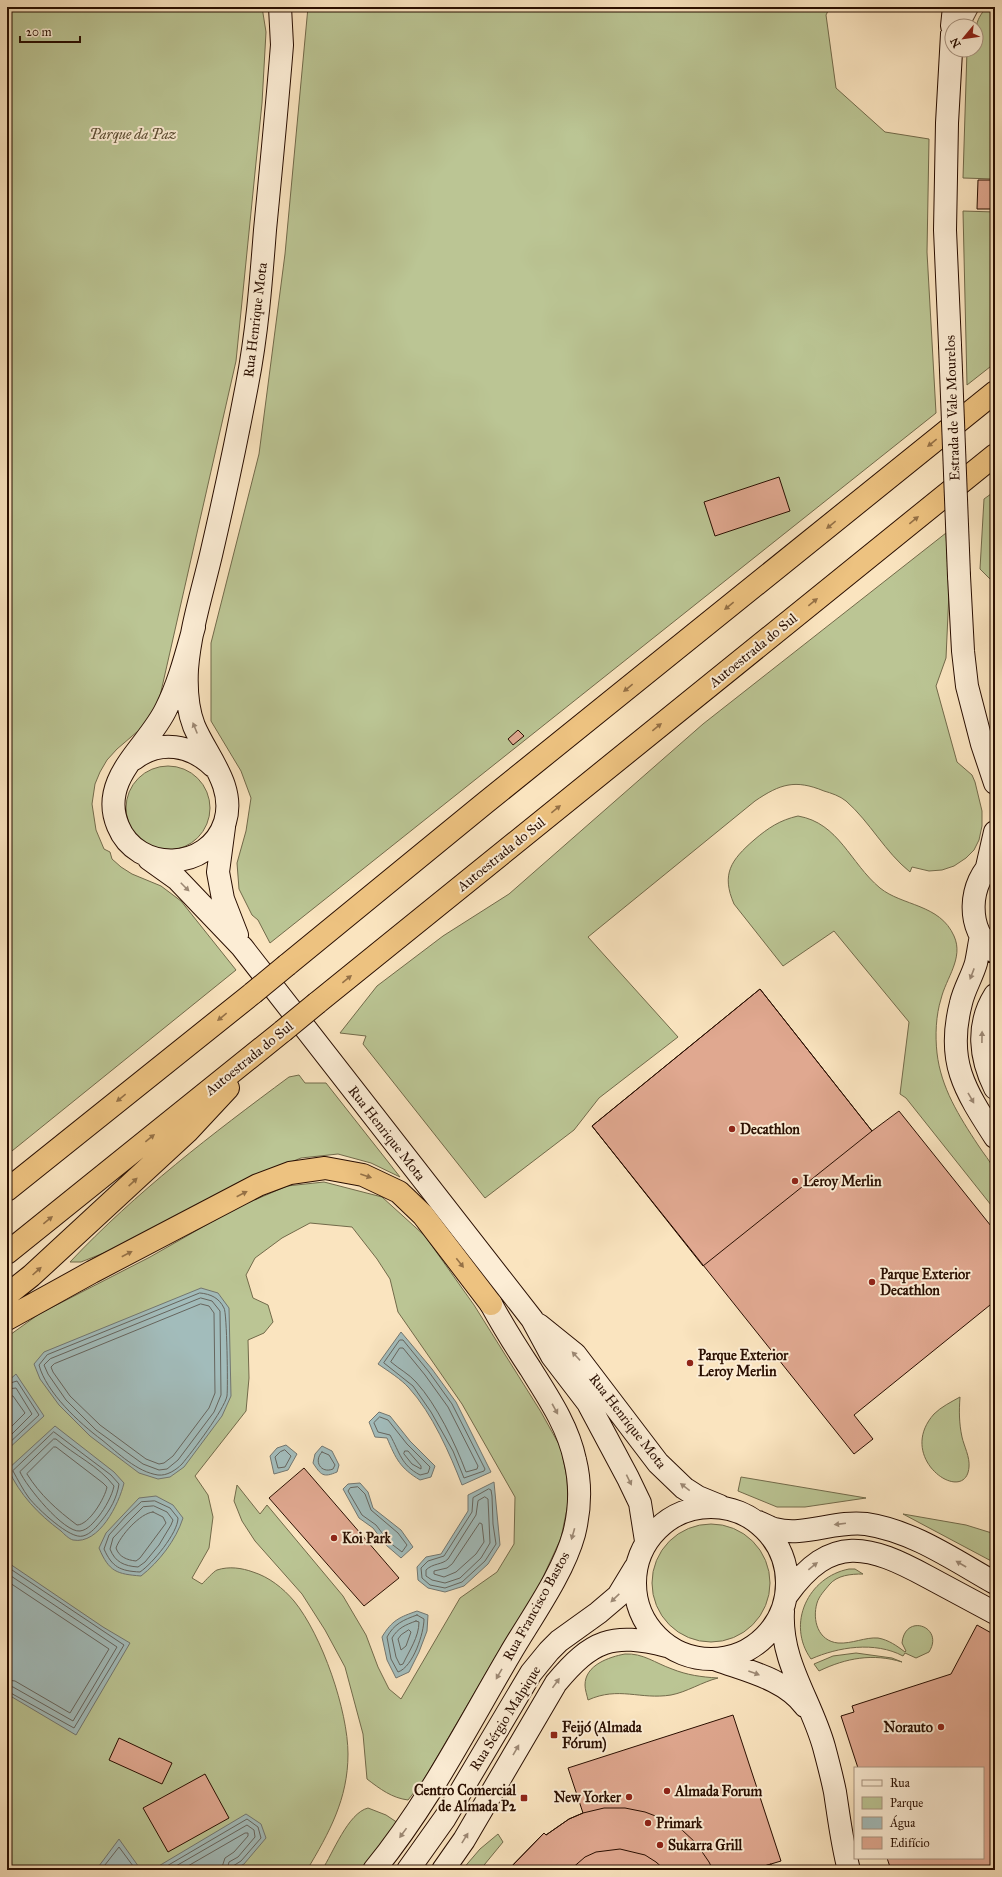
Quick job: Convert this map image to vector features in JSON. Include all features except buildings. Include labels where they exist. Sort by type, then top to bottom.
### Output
[{"type":"highway","points":[[7,1190],[995,392]]},
{"type":"highway","name":"Autoestrada do Sul","points":[[7,1253],[995,455]]},
{"type":"highway","points":[[7,1295],[37,1271],[211,1109],[256,1053]]},
{"type":"highway","points":[[7,1320],[92,1272],[258,1185],[290,1174],[325,1168],[364,1175],[399,1192],[423,1215],[491,1304]]},
{"type":"street","name":"Rua Henrique Mota","points":[[194,627],[233,461],[256,340],[282,45],[280,7]]},
{"type":"street","points":[[953,18],[954,7]]},
{"type":"street","points":[[961,18],[967,7]]},
{"type":"street","name":"Estrada de Vale Mourelos","points":[[951,58],[946,201],[950,345],[963,651],[971,705],[994,780],[995,801]]},
{"type":"street","points":[[194,627],[186,679],[189,705],[191,716],[198,735],[225,786],[228,798],[225,822],[220,832],[210,845],[196,855],[186,859],[164,861],[143,854],[126,841],[120,832],[113,812],[114,790],[118,780],[158,725],[168,706],[194,627]]},
{"type":"street","points":[[130,763],[149,750],[172,746],[194,752],[213,766],[220,775]]},
{"type":"street","name":"Rua Henrique Mota","points":[[225,822],[218,872],[223,899],[230,920],[242,947]]},
{"type":"street","points":[[995,832],[991,864],[975,890],[973,908],[977,927],[981,936],[995,952]]},
{"type":"street","name":"Rua Henrique Mota","points":[[143,854],[181,884],[242,947],[532,1320],[552,1356],[588,1403],[628,1478],[640,1503],[646,1541]]},
{"type":"street","points":[[981,936],[976,963],[961,1002],[956,1030],[956,1045],[959,1072],[965,1086],[995,1137]]},
{"type":"street","points":[[995,995],[986,1013],[982,1034],[984,1060],[995,1088]]},
{"type":"street","points":[[491,1304],[515,1332],[574,1409],[611,1446]]},
{"type":"street","name":"Rua Francisco Bastos","points":[[374,1870],[414,1818],[544,1596],[569,1548],[577,1519],[579,1490],[578,1475],[567,1432],[552,1403],[491,1304]]},
{"type":"street","name":"Rua Henrique Mota","points":[[532,1320],[575,1354],[658,1463],[684,1488],[703,1499],[733,1510]]},
{"type":"street","points":[[812,1716],[802,1703],[785,1688],[768,1678],[717,1660],[691,1658],[666,1646],[646,1624],[635,1596],[636,1566],[646,1541],[663,1523],[684,1511],[708,1506],[733,1510],[775,1529],[788,1531],[850,1523],[885,1528],[923,1542],[995,1583]]},
{"type":"street","points":[[753,1519],[770,1534],[781,1552],[787,1574],[782,1624],[785,1645],[823,1745],[831,1777],[844,1854],[849,1870]]},
{"type":"street","points":[[717,1660],[738,1656],[757,1645],[773,1630],[785,1603],[802,1576],[822,1559],[845,1551],[865,1551],[894,1559],[995,1613]]},
{"type":"street","name":"Rua Sérgio Malpique","points":[[408,1870],[445,1818],[523,1684],[559,1641],[598,1613],[618,1596],[636,1566]]},
{"type":"street","name":"Rua Sérgio Malpique","points":[[443,1870],[464,1840],[556,1683],[573,1664],[592,1649],[615,1639],[642,1640],[666,1646]]},
{"type":"green space","name":"Parque da Paz","points":[[7,7],[262,7],[266,32],[262,103],[236,361],[160,696],[157,705],[145,725],[117,749],[107,760],[95,784],[92,804],[96,830],[104,849],[110,852],[112,859],[132,874],[161,886],[181,901],[236,970],[7,1155]]},
{"type":"green space","points":[[308,7],[830,7],[826,15],[836,88],[885,132],[929,139],[927,252],[936,413],[270,943],[258,920],[252,915],[239,889],[237,863],[246,831],[251,798],[241,771],[211,721],[211,643],[259,454],[285,254]]},
{"type":"green space","points":[[987,7],[995,7],[995,179],[963,178],[967,58],[984,58],[984,18],[979,18]]},
{"type":"green space","points":[[963,211],[995,212],[995,363],[967,385]]},
{"type":"green space","points":[[995,491],[995,584],[980,569],[984,499]]},
{"type":"green space","points":[[946,533],[949,592],[946,658],[936,686],[957,762],[972,775],[982,811],[982,826],[979,840],[974,850],[966,858],[954,866],[942,870],[929,871],[912,867],[910,872],[893,855],[855,809],[838,796],[814,787],[796,784],[780,787],[755,801],[588,937],[678,1037],[599,1098],[574,1130],[485,1198],[363,1044],[366,1036],[340,1033],[377,986],[443,936],[509,894],[703,724]]},
{"type":"green space","points":[[168,766],[176,767],[191,773],[203,785],[209,800],[209,816],[203,831],[191,843],[176,849],[168,850],[160,849],[145,843],[133,831],[127,816],[126,808],[127,800],[133,785],[145,773],[160,767]]},
{"type":"green space","points":[[798,816],[812,820],[824,827],[834,835],[860,867],[880,888],[899,899],[930,911],[948,925],[954,936],[957,944],[956,960],[943,991],[939,1005],[936,1032],[937,1053],[942,1078],[952,1101],[964,1123],[995,1171],[995,1210],[906,1098],[900,1094],[909,1022],[834,931],[783,966],[734,904],[728,884],[730,868],[739,854],[754,840],[774,825]]},
{"type":"green space","points":[[299,1075],[305,1083],[326,1083],[400,1177],[371,1163],[338,1154],[301,1158],[244,1181],[124,1245],[81,1262],[70,1262],[121,1212],[203,1142],[289,1077]]},
{"type":"green space","points":[[324,1182],[382,1197],[425,1236],[474,1305],[541,1412],[561,1448],[567,1478],[568,1504],[561,1538],[533,1599],[500,1649],[423,1781],[408,1800],[391,1795],[381,1790],[367,1779],[363,1734],[345,1667],[325,1630],[302,1594],[255,1541],[242,1521],[234,1501],[237,1485],[260,1514],[267,1505],[343,1596],[366,1635],[378,1667],[389,1689],[401,1699],[460,1598],[497,1572],[514,1544],[515,1497],[462,1404],[398,1312],[390,1279],[377,1259],[352,1227],[310,1223],[282,1238],[255,1258],[246,1275],[253,1298],[268,1305],[273,1322],[264,1333],[248,1340],[249,1378],[246,1411],[195,1476],[208,1495],[213,1517],[209,1548],[192,1578],[202,1584],[216,1571],[226,1568],[240,1569],[259,1574],[280,1587],[290,1596],[314,1633],[332,1674],[344,1717],[347,1736],[348,1754],[345,1786],[330,1829],[307,1870],[7,1870],[7,1337],[39,1314],[150,1257],[236,1208],[287,1186]]},
{"type":"green space","points":[[960,1397],[960,1427],[969,1459],[969,1467],[965,1478],[957,1482],[946,1480],[935,1472],[927,1461],[922,1447],[924,1431],[934,1414]]},
{"type":"green space","points":[[741,1477],[866,1498],[805,1507],[777,1507],[738,1491]]},
{"type":"green space","points":[[903,1514],[966,1525],[995,1534],[995,1563]]},
{"type":"green space","points":[[711,1524],[722,1525],[734,1529],[753,1541],[765,1560],[769,1572],[769,1594],[765,1606],[753,1625],[734,1637],[722,1641],[711,1642],[700,1641],[688,1637],[669,1625],[657,1606],[653,1594],[652,1583],[653,1572],[657,1560],[669,1541],[688,1529],[700,1525]]},
{"type":"green space","points":[[849,1569],[855,1569],[863,1574],[849,1575],[836,1579],[822,1593],[818,1600],[815,1616],[818,1629],[821,1634],[831,1641],[838,1643],[868,1638],[878,1638],[896,1645],[905,1652],[906,1651],[902,1643],[905,1633],[910,1628],[923,1626],[932,1636],[933,1643],[929,1652],[916,1658],[905,1653],[903,1656],[881,1648],[857,1647],[833,1651],[811,1659],[804,1645],[801,1631],[801,1617],[805,1604],[812,1592],[822,1582],[835,1574]]},
{"type":"green space","points":[[856,1653],[892,1658],[902,1662],[881,1658],[860,1658],[839,1663],[819,1671],[814,1664],[833,1656]]},
{"type":"green space","points":[[625,1654],[638,1655],[683,1673],[718,1678],[683,1692],[671,1695],[649,1696],[610,1694],[588,1700],[585,1685],[586,1678],[593,1667],[612,1657]]},
{"type":"green space","points":[[368,1808],[386,1815],[398,1823],[361,1870],[322,1870],[348,1825],[361,1811]]},
{"type":"green space","points":[[498,1834],[503,1842],[480,1870],[462,1870],[480,1849]]},
{"type":"water","points":[[201,1288],[218,1293],[229,1308],[231,1396],[222,1416],[184,1467],[170,1477],[158,1479],[139,1473],[90,1436],[59,1405],[40,1379],[34,1364],[44,1352]]},
{"type":"water","points":[[401,1332],[432,1369],[456,1402],[491,1472],[462,1485],[446,1447],[425,1409],[406,1385],[378,1364]]},
{"type":"water","points":[[16,1374],[44,1416],[7,1450],[7,1382]]},
{"type":"water","points":[[379,1412],[390,1416],[410,1441],[435,1466],[431,1477],[420,1480],[413,1476],[399,1462],[387,1438],[375,1437],[369,1422]]},
{"type":"water","points":[[55,1426],[114,1472],[124,1483],[113,1512],[99,1530],[82,1540],[70,1539],[37,1511],[24,1496],[8,1469]]},
{"type":"water","points":[[286,1445],[297,1454],[288,1470],[274,1474],[270,1456],[277,1448]]},
{"type":"water","points":[[322,1446],[332,1451],[339,1465],[337,1472],[325,1475],[320,1473],[313,1463],[315,1454]]},
{"type":"water","points":[[494,1482],[500,1545],[488,1564],[464,1586],[445,1592],[428,1588],[418,1580],[417,1567],[426,1557],[441,1554],[468,1511],[468,1495]]},
{"type":"water","points":[[360,1483],[368,1492],[373,1508],[401,1530],[413,1547],[401,1558],[386,1545],[373,1528],[359,1518],[343,1489],[348,1484]]},
{"type":"water","points":[[156,1496],[173,1505],[183,1518],[180,1526],[166,1550],[141,1576],[120,1573],[110,1567],[99,1548],[106,1533],[139,1498]]},
{"type":"water","points":[[10,1564],[103,1627],[130,1643],[76,1735],[7,1694],[7,1569]]},
{"type":"water","points":[[417,1611],[428,1615],[427,1631],[409,1672],[396,1678],[387,1660],[382,1637],[389,1627],[397,1620]]},
{"type":"water","points":[[246,1814],[261,1824],[266,1838],[244,1864],[233,1870],[152,1870]]},
{"type":"water","points":[[119,1839],[141,1870],[96,1870]]},
{"type":"place","name":"Decathlon","points":[[732,1129]]},
{"type":"place","name":"Leroy Merlin","points":[[795,1181]]},
{"type":"place","name":"Parque Exterior Decathlon","points":[[872,1282]]},
{"type":"place","name":"Parque Exterior Leroy Merlin","points":[[690,1363]]},
{"type":"place","name":"Koi Park","points":[[334,1538]]},
{"type":"place","name":"Norauto","points":[[941,1727]]},
{"type":"place","name":"Feijó (Almada Fórum)","points":[[554,1735]]},
{"type":"place","name":"Almada Forum","points":[[667,1791]]},
{"type":"place","name":"New Yorker","points":[[629,1797]]},
{"type":"place","name":"Centro Comercial de Almada P2","points":[[524,1798]]},
{"type":"place","name":"Primark","points":[[648,1823]]},
{"type":"place","name":"Sukarra Grill","points":[[660,1845]]}]
